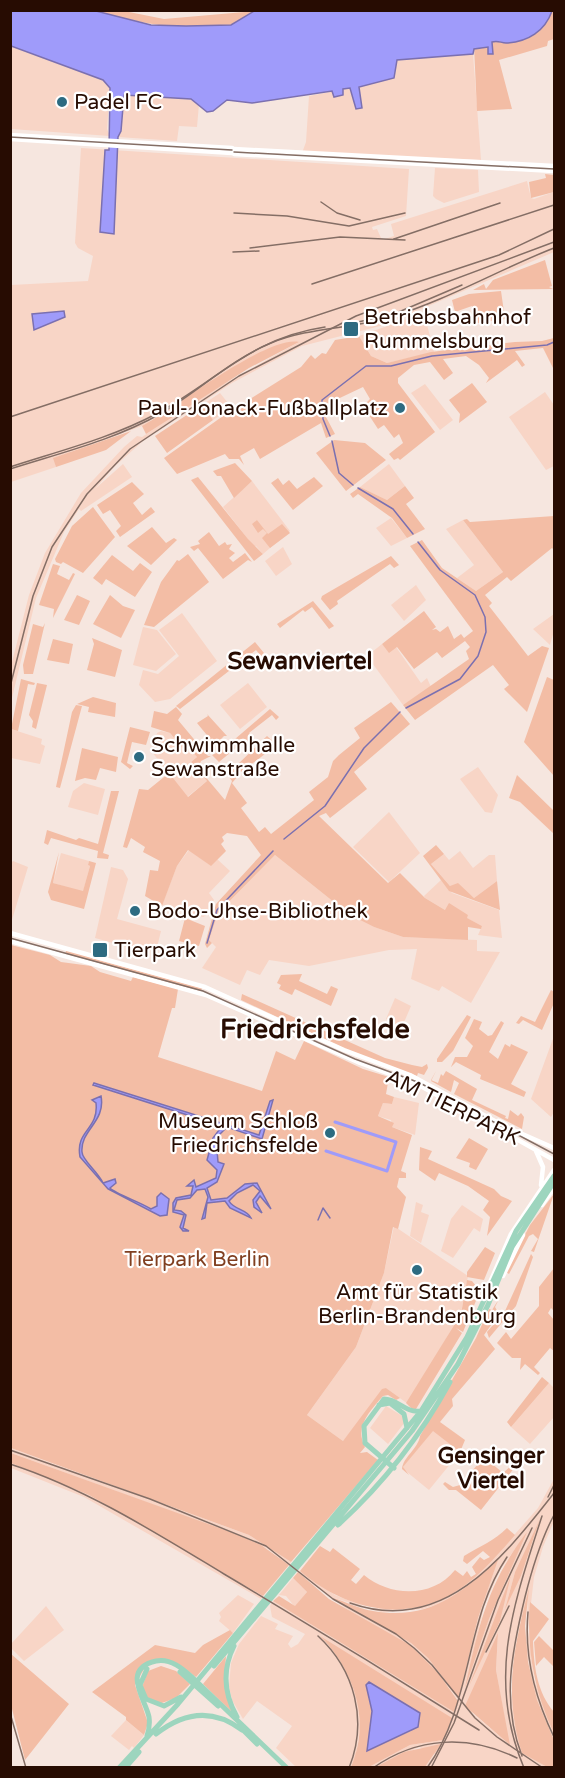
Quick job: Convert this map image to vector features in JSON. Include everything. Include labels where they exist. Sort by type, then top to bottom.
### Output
[{"type":"main road","points":[[10,135],[103,143]]},
{"type":"main road","points":[[10,140],[123,144],[407,165],[555,166]]},
{"type":"main road","points":[[233,151],[387,158],[555,171]]},
{"type":"main road","name":"AM TIERPARK","points":[[10,933],[205,987],[344,1050],[410,1074],[504,1126],[555,1148]]},
{"type":"main road","name":"AM TIERPARK","points":[[10,941],[206,995],[366,1066],[417,1084],[555,1160]]},
{"type":"main road","points":[[538,1139],[555,1143]]},
{"type":"main road","points":[[534,1148],[544,1171],[539,1190]]},
{"type":"main road","points":[[489,1293],[504,1247],[539,1190],[555,1170]]},
{"type":"main road","points":[[327,1533],[392,1467],[435,1410],[458,1364],[516,1231],[555,1176]]},
{"type":"main road","points":[[119,1767],[142,1745],[189,1690],[421,1411],[458,1352],[519,1234],[555,1182]]},
{"type":"main road","points":[[489,1293],[521,1238],[555,1190]]},
{"type":"main road","points":[[125,1767],[200,1687],[238,1638],[412,1431],[458,1364]]},
{"type":"main road","points":[[392,1467],[370,1449],[364,1440],[363,1429],[381,1400],[387,1398],[409,1411],[421,1411]]},
{"type":"main road","points":[[378,1406],[387,1402],[401,1411],[407,1420],[407,1428]]},
{"type":"main road","points":[[238,1638],[227,1665],[226,1688],[234,1710],[246,1731]]},
{"type":"main road","points":[[142,1745],[150,1725],[149,1714],[137,1687],[138,1678],[143,1669],[151,1663],[167,1661],[177,1666],[200,1687],[282,1767]]},
{"type":"main road","points":[[189,1690],[175,1702],[160,1706],[144,1697],[141,1681],[148,1668],[163,1664],[175,1668],[192,1680]]},
{"type":"main road","points":[[156,1734],[182,1718],[204,1714],[227,1720],[246,1731],[287,1767]]},
{"type":"shaded area","points":[[256,10],[552,11],[540,30],[528,38],[506,43],[492,42],[493,54],[488,54],[488,47],[474,49],[473,54],[397,60],[394,78],[359,87],[362,108],[356,109],[350,88],[343,89],[343,95],[334,97],[332,91],[252,103],[227,100],[213,111],[207,112],[191,99],[124,95],[121,131],[118,137],[114,234],[100,232],[105,150],[109,150],[110,88],[103,80],[11,46],[11,11],[96,11],[151,25],[186,26],[231,25]]},
{"type":"shaded area","points":[[10,46],[103,80],[110,88],[107,129],[110,136],[11,129]]},
{"type":"shaded area","points":[[473,54],[481,160],[302,153],[306,142],[309,96],[350,88],[356,109],[362,108],[359,87],[395,74],[396,59]]},
{"type":"shaded area","points":[[125,95],[191,99],[199,104],[197,127],[179,126],[177,141],[118,137],[121,131]]},
{"type":"shaded area","points":[[81,148],[409,169],[406,216],[372,227],[373,230],[377,229],[381,238],[385,239],[394,236],[391,224],[527,181],[531,198],[554,192],[554,252],[384,325],[302,346],[232,383],[143,441],[115,466],[95,489],[123,464],[132,477],[81,511],[79,509],[64,532],[36,598],[11,702],[11,666],[29,595],[45,553],[81,493],[137,436],[142,437],[204,395],[299,342],[282,344],[263,351],[142,426],[54,458],[56,467],[11,482],[11,285],[88,281],[93,256],[78,248],[75,243]]},
{"type":"shaded area","points":[[435,168],[478,170],[479,192],[444,203],[436,199],[433,196]]},
{"type":"shaded area","points":[[64,311],[65,317],[34,330],[32,314]]},
{"type":"shaded area","points":[[424,313],[434,352],[387,363],[371,356],[359,336]]},
{"type":"shaded area","points":[[425,384],[453,420],[440,430],[411,393]]},
{"type":"shaded area","points":[[545,392],[554,405],[554,466],[546,470],[509,417]]},
{"type":"shaded area","points":[[220,393],[232,408],[213,420],[202,405]]},
{"type":"shaded area","points":[[389,464],[405,486],[387,500],[360,487]]},
{"type":"shaded area","points":[[252,481],[290,531],[263,554],[256,546],[254,547],[223,507]]},
{"type":"shaded area","points":[[391,518],[407,538],[391,546],[376,528]]},
{"type":"shaded area","points":[[463,520],[503,572],[476,591],[457,578],[474,565],[446,529]]},
{"type":"shaded area","points":[[283,547],[292,564],[276,576],[265,561]]},
{"type":"shaded area","points":[[416,585],[426,600],[404,621],[391,605]]},
{"type":"shaded area","points":[[182,613],[217,661],[170,699],[155,702],[139,685],[143,670],[158,674],[179,656],[159,630]]},
{"type":"shaded area","points":[[554,614],[554,631],[550,645],[533,629]]},
{"type":"shaded area","points":[[143,627],[157,630],[176,654],[156,671],[133,665]]},
{"type":"shaded area","points":[[382,644],[389,652],[396,647],[421,683],[427,678],[431,687],[403,705],[367,656]]},
{"type":"shaded area","points":[[248,683],[267,707],[240,729],[220,705]]},
{"type":"shaded area","points":[[11,729],[42,739],[41,744],[45,746],[40,764],[11,758]]},
{"type":"shaded area","points":[[161,731],[170,733],[186,752],[192,750],[197,757],[191,762],[207,781],[187,797],[152,752],[157,733]]},
{"type":"shaded area","points":[[478,767],[498,795],[492,813],[485,812],[460,779]]},
{"type":"shaded area","points":[[84,783],[105,789],[98,815],[68,807],[73,791]]},
{"type":"shaded area","points":[[389,812],[420,853],[389,882],[353,847]]},
{"type":"shaded area","points":[[189,850],[210,865],[217,859],[230,871],[209,893],[214,900],[209,914],[203,917],[162,905],[177,866]]},
{"type":"shaded area","points":[[460,851],[473,868],[489,855],[495,855],[497,881],[474,898],[460,886],[451,887],[431,864],[444,854],[449,860]]},
{"type":"shaded area","points":[[61,853],[89,861],[90,866],[83,892],[53,883]]},
{"type":"shaded area","points":[[275,855],[350,915],[374,927],[403,937],[477,940],[477,951],[500,952],[471,1003],[442,986],[439,991],[411,979],[417,949],[389,950],[309,966],[269,960],[260,975],[247,970],[240,985],[202,968],[216,947],[209,940],[218,913]]},
{"type":"shaded area","points":[[13,861],[28,867],[11,923],[10,864]]},
{"type":"shaded area","points":[[111,867],[123,870],[128,879],[117,919],[161,931],[156,951],[147,949],[146,952],[95,938]]},
{"type":"shaded area","points":[[441,880],[452,893],[499,910],[502,938],[478,935],[482,926],[466,918],[468,915],[445,910],[425,898],[424,896]]},
{"type":"shaded area","points":[[395,998],[411,1006],[402,1027],[386,1019]]},
{"type":"shaded area","points":[[554,1036],[554,1112],[551,1117],[531,1099]]},
{"type":"shaded area","points":[[94,1083],[259,1135],[270,1101],[273,1100],[262,1139],[227,1127],[216,1138],[218,1162],[224,1164],[217,1182],[207,1188],[211,1200],[227,1198],[245,1184],[257,1183],[271,1209],[260,1196],[256,1202],[262,1213],[254,1207],[253,1200],[260,1191],[253,1185],[237,1193],[229,1201],[251,1218],[230,1208],[225,1201],[207,1203],[205,1218],[202,1219],[208,1197],[205,1189],[197,1190],[190,1198],[177,1200],[174,1210],[186,1215],[183,1228],[189,1231],[183,1231],[180,1227],[184,1215],[173,1212],[173,1203],[176,1198],[191,1195],[193,1186],[187,1186],[194,1180],[196,1187],[216,1178],[217,1170],[207,1160],[213,1138],[222,1126],[93,1085]]},
{"type":"shaded area","points":[[101,1096],[100,1113],[82,1144],[85,1159],[103,1183],[115,1179],[116,1183],[110,1188],[151,1209],[157,1206],[157,1197],[161,1193],[169,1199],[167,1215],[160,1216],[108,1189],[80,1157],[81,1141],[96,1112],[96,1103],[92,1100]]},
{"type":"shaded area","points":[[394,1097],[419,1103],[415,1135],[392,1127],[391,1120],[378,1116],[383,1103],[392,1104]]},
{"type":"shaded area","points":[[416,1202],[423,1205],[421,1212],[429,1215],[421,1243],[410,1236]]},
{"type":"shaded area","points":[[462,1205],[483,1219],[480,1232],[474,1228],[453,1258],[441,1251],[451,1219]]},
{"type":"shaded area","points":[[394,1226],[468,1276],[461,1313],[408,1404],[386,1388],[343,1441],[307,1415],[356,1347],[384,1273]]},
{"type":"shaded area","points":[[549,1383],[554,1388],[554,1417],[530,1444],[511,1427]]},
{"type":"shaded area","points":[[386,1406],[404,1417],[405,1422],[388,1444],[370,1428]]},
{"type":"shaded area","points":[[433,1430],[460,1452],[429,1490],[402,1468]]},
{"type":"shaded area","points":[[10,1448],[249,1535],[291,1562],[289,1565],[268,1549],[248,1539],[11,1453]]},
{"type":"shaded area","points":[[11,1463],[89,1495],[263,1596],[261,1599],[84,1497],[11,1468]]},
{"type":"shaded area","points":[[554,1479],[554,1521],[534,1577],[528,1630],[534,1679],[554,1733],[554,1740],[537,1700],[531,1677],[526,1647],[528,1594],[517,1635],[510,1684],[514,1720],[522,1752],[547,1767],[425,1767],[435,1754],[419,1747],[376,1767],[369,1767],[410,1745],[443,1740],[323,1639],[349,1675],[358,1700],[360,1728],[356,1755],[351,1767],[296,1767],[276,1748],[292,1726],[257,1701],[243,1719],[232,1700],[229,1687],[231,1663],[239,1644],[261,1616],[278,1624],[275,1629],[293,1636],[288,1644],[291,1648],[298,1644],[305,1634],[272,1617],[270,1606],[273,1601],[454,1712],[458,1700],[447,1685],[298,1572],[300,1571],[335,1595],[369,1608],[408,1609],[433,1603],[455,1592],[493,1559],[538,1508]],"holes":[[[539,1522],[521,1576],[506,1605],[515,1572]],[[525,1535],[489,1619],[467,1681],[484,1606],[500,1570]],[[497,1562],[478,1618],[459,1697],[428,1658],[411,1643],[334,1598],[381,1612],[423,1609],[447,1601],[466,1590]],[[498,1635],[496,1670],[509,1744],[472,1713]]]},
{"type":"shaded area","points":[[293,1578],[307,1592],[295,1607],[286,1596],[279,1595]]},
{"type":"shaded area","points":[[238,1595],[254,1604],[233,1633],[219,1621],[221,1617],[219,1613]]},
{"type":"shaded area","points":[[46,1606],[64,1630],[24,1661],[11,1648],[11,1644]]},
{"type":"shaded area","points":[[369,1682],[420,1713],[418,1727],[367,1751],[372,1711],[366,1685]]},
{"type":"shaded area","points":[[126,1720],[144,1735],[134,1748],[132,1746],[129,1750],[111,1736]]},
{"type":"green space","points":[[96,11],[124,11],[164,19],[256,11],[238,23],[198,28],[145,23]]},
{"type":"green space","points":[[554,11],[554,39],[548,41],[547,46],[499,60],[512,109],[477,111],[474,46]]},
{"type":"green space","points":[[545,174],[554,175],[554,192],[531,198],[529,182],[546,178]]},
{"type":"green space","points":[[545,260],[552,286],[549,287],[553,289],[473,290],[484,284],[486,289],[493,280]]},
{"type":"green space","points":[[501,291],[505,319],[471,324],[472,306],[455,312],[452,300],[469,294]]},
{"type":"green space","points":[[359,336],[371,356],[387,363],[431,352],[554,338],[554,370],[543,348],[515,351],[525,365],[522,367],[517,360],[486,383],[489,378],[479,365],[466,356],[443,359],[453,373],[444,380],[430,362],[414,365],[398,378],[398,383],[435,432],[400,460],[398,458],[394,460],[389,454],[403,443],[399,434],[394,438],[384,425],[378,429],[363,406],[370,399],[363,387],[325,405],[326,417],[335,434],[326,438],[321,423],[260,459],[254,448],[240,456],[244,465],[239,459],[229,459],[225,454],[177,474],[164,458],[223,416],[301,367],[311,355],[315,359],[322,353],[326,354],[335,340]]},
{"type":"green space","points":[[299,342],[249,368],[146,434],[142,426],[244,361],[284,343]]},
{"type":"green space","points":[[472,383],[487,402],[459,423],[460,414],[449,400]]},
{"type":"green space","points":[[202,405],[213,420],[167,453],[155,436]]},
{"type":"green space","points":[[131,431],[106,450],[56,467],[53,458]]},
{"type":"green space","points":[[334,440],[365,443],[386,460],[346,491],[316,453]]},
{"type":"green space","points":[[235,463],[252,481],[234,498],[221,476],[217,476],[213,471]]},
{"type":"green space","points":[[198,477],[263,554],[254,561],[191,480]]},
{"type":"green space","points":[[314,477],[323,486],[293,510],[271,483],[278,478],[283,485],[289,480],[297,489]]},
{"type":"green space","points":[[132,482],[144,494],[133,503],[142,515],[151,507],[155,512],[120,537],[116,531],[121,526],[110,510],[103,514],[97,505]]},
{"type":"green space","points":[[405,486],[414,498],[406,504],[425,529],[407,538],[392,518],[358,494],[353,498],[350,494],[360,487],[387,500]]},
{"type":"green space","points":[[93,507],[115,537],[83,573],[63,562],[61,564],[56,562],[55,559],[72,526]]},
{"type":"green space","points":[[554,516],[554,550],[552,548],[511,581],[507,577],[485,595],[492,603],[489,606],[528,656],[542,646],[549,648],[527,712],[504,689],[509,685],[493,665],[415,720],[403,705],[469,659],[466,651],[470,647],[465,641],[442,658],[437,652],[414,669],[397,647],[389,653],[382,644],[424,611],[436,627],[432,630],[436,629],[440,632],[448,626],[454,639],[461,634],[464,638],[473,631],[410,546],[422,540],[442,568],[476,591],[503,572],[463,520],[467,519],[470,522]]},
{"type":"green space","points":[[257,520],[268,534],[282,524],[290,533],[270,548],[262,538],[267,533],[263,529],[258,533],[252,524]]},
{"type":"green space","points":[[152,527],[166,543],[174,538],[177,540],[151,565],[127,546]]},
{"type":"green space","points":[[209,532],[219,546],[225,542],[227,545],[232,544],[229,549],[235,553],[229,558],[233,562],[245,553],[252,562],[248,560],[223,579],[198,548],[194,551],[190,547],[200,544],[198,541]]},
{"type":"green space","points":[[188,554],[209,582],[154,627],[144,625],[161,582],[177,560],[179,561]]},
{"type":"green space","points":[[112,555],[133,571],[140,563],[152,572],[135,597],[106,579],[102,585],[93,578]]},
{"type":"green space","points":[[391,556],[399,565],[394,568],[390,564],[337,601],[338,604],[330,610],[321,599],[322,596]]},
{"type":"green space","points":[[53,564],[60,566],[57,574],[69,580],[73,573],[75,574],[53,618],[54,609],[39,605]]},
{"type":"green space","points":[[77,595],[90,601],[79,625],[64,620]]},
{"type":"green space","points":[[110,595],[123,606],[135,610],[121,638],[93,624]]},
{"type":"green space","points":[[313,601],[334,626],[329,629],[312,607],[305,612],[303,610],[280,628],[277,624]]},
{"type":"green space","points":[[45,623],[33,674],[24,674],[23,665],[33,624],[43,627]]},
{"type":"green space","points":[[92,638],[122,650],[115,677],[87,670],[94,644]]},
{"type":"green space","points":[[53,639],[73,644],[69,664],[47,660]]},
{"type":"green space","points":[[255,642],[264,653],[261,656],[256,650],[180,709],[176,706]]},
{"type":"green space","points":[[547,677],[554,680],[554,776],[524,742]]},
{"type":"green space","points":[[21,679],[35,683],[34,685],[28,684],[18,731],[11,729]]},
{"type":"green space","points":[[37,683],[47,685],[36,729],[32,727],[33,721],[29,715]]},
{"type":"green space","points":[[93,697],[116,703],[115,717],[88,712],[89,707],[77,704]]},
{"type":"green space","points":[[391,702],[410,724],[354,772],[367,789],[330,818],[326,813],[319,816],[388,883],[400,873],[425,898],[445,910],[449,903],[468,915],[467,918],[482,926],[481,929],[468,927],[468,940],[403,937],[374,927],[350,915],[275,855],[218,913],[209,940],[212,943],[207,948],[205,944],[216,904],[261,855],[247,836],[227,833],[222,837],[224,841],[221,844],[226,851],[211,866],[188,850],[177,866],[162,906],[145,896],[150,870],[158,871],[160,861],[143,852],[145,847],[131,838],[127,848],[123,847],[139,789],[148,790],[169,773],[188,797],[207,781],[191,762],[197,757],[192,751],[186,752],[170,733],[151,727],[154,711],[167,714],[176,707],[182,714],[178,720],[208,756],[211,756],[201,761],[198,768],[225,800],[232,781],[225,772],[232,767],[239,775],[232,783],[247,803],[241,808],[259,832],[265,827],[271,834],[314,800],[309,792],[328,777],[333,761],[360,738],[354,728]]},
{"type":"green space","points":[[76,705],[82,706],[60,788],[56,787],[72,712]]},
{"type":"green space","points":[[270,709],[279,717],[276,720],[272,715],[249,733],[254,739],[247,746],[243,742],[219,762],[212,755],[221,751]]},
{"type":"green space","points":[[207,714],[227,736],[215,745],[197,723],[208,716]]},
{"type":"green space","points":[[130,727],[150,732],[146,745],[132,742],[127,763],[133,766],[130,769],[121,762]]},
{"type":"green space","points":[[267,736],[277,745],[241,772],[236,766]]},
{"type":"green space","points":[[82,748],[118,757],[116,772],[100,768],[96,780],[85,778],[75,781]]},
{"type":"green space","points":[[517,775],[554,811],[554,834],[520,802],[509,798]]},
{"type":"green space","points":[[111,791],[119,791],[103,853],[109,855],[108,859],[97,858],[98,851],[51,838],[48,845],[44,843],[47,830],[76,840],[79,838],[98,844]]},
{"type":"green space","points":[[436,845],[444,854],[431,864],[450,886],[458,883],[474,898],[497,881],[500,910],[449,891],[423,856]]},
{"type":"green space","points":[[59,852],[53,883],[83,891],[90,866],[89,861],[96,863],[84,909],[51,900],[48,892]]},
{"type":"green space","points":[[185,918],[205,926],[199,946],[179,941]]},
{"type":"green space","name":"Tierpark Berlin","points":[[11,945],[50,955],[61,962],[91,966],[100,972],[131,981],[133,977],[178,989],[175,1008],[172,1008],[158,1057],[262,1091],[276,1051],[295,1060],[304,1041],[363,1069],[389,1077],[386,1094],[394,1097],[392,1104],[383,1103],[378,1116],[394,1123],[392,1127],[412,1135],[401,1171],[406,1173],[406,1178],[399,1178],[397,1187],[406,1197],[398,1229],[393,1227],[384,1273],[356,1347],[307,1415],[343,1441],[382,1389],[386,1388],[400,1398],[396,1400],[388,1395],[383,1396],[369,1413],[362,1426],[362,1440],[365,1447],[360,1453],[367,1452],[378,1460],[291,1562],[249,1535],[11,1448]]},
{"type":"green space","points":[[67,949],[98,960],[202,988],[201,992],[65,954]]},
{"type":"green space","points":[[302,974],[299,981],[327,994],[331,986],[338,989],[331,1006],[295,989],[292,995],[279,989],[281,985],[277,983],[281,975]]},
{"type":"green space","points":[[551,990],[554,992],[554,1003],[542,1030],[523,1020],[519,1024],[516,1023],[521,1016],[535,1022]]},
{"type":"green space","points":[[242,994],[385,1058],[422,1067],[427,1064],[428,1068],[424,1075],[418,1073],[417,1076],[354,1053],[241,1000]]},
{"type":"green space","points":[[467,1015],[471,1017],[453,1051],[442,1062],[437,1062],[437,1059]]},
{"type":"green space","points":[[474,1019],[482,1022],[479,1029],[488,1036],[492,1035],[501,1021],[504,1023],[489,1052],[498,1059],[505,1044],[510,1047],[511,1044],[528,1052],[511,1084],[526,1092],[524,1097],[480,1079],[481,1075],[456,1062],[451,1067],[455,1057],[467,1057],[473,1046],[465,1038]]},
{"type":"green space","points":[[446,1071],[477,1089],[472,1100],[508,1119],[510,1110],[518,1116],[521,1113],[524,1117],[522,1129],[454,1094],[459,1083],[454,1080],[451,1092],[431,1080],[438,1083],[441,1074],[443,1076]]},
{"type":"green space","points":[[469,1138],[488,1149],[476,1170],[469,1167],[470,1163],[456,1158]]},
{"type":"green space","points":[[420,1147],[432,1151],[428,1159],[494,1189],[501,1196],[512,1201],[487,1236],[490,1217],[483,1210],[489,1201],[468,1186],[439,1173],[435,1181],[419,1170]]},
{"type":"green space","points":[[554,1194],[534,1252],[531,1251],[538,1239],[533,1234],[529,1236],[509,1274],[506,1272],[530,1225]]},
{"type":"green space","points":[[485,1247],[495,1253],[484,1280],[467,1277],[467,1272]]},
{"type":"green space","points":[[531,1254],[533,1257],[516,1306],[489,1338],[487,1332],[505,1311]]},
{"type":"green space","points":[[554,1268],[554,1311],[551,1308],[548,1313],[554,1320],[554,1351],[550,1348],[534,1367],[540,1373],[538,1375],[525,1364],[520,1370],[521,1358],[512,1358],[497,1343],[506,1332],[511,1339],[539,1306],[539,1287]]},
{"type":"green space","points":[[467,1280],[472,1281],[480,1291],[463,1332],[456,1328],[462,1333],[416,1409],[412,1409],[406,1403],[461,1314]]},
{"type":"green space","points":[[499,1299],[495,1307],[499,1314],[484,1335],[495,1349],[452,1399],[453,1406],[440,1422],[465,1440],[460,1452],[433,1431],[403,1467],[409,1475],[402,1469],[405,1461],[419,1441],[476,1338],[489,1309],[492,1310]]},
{"type":"green space","points":[[542,1377],[549,1383],[511,1427],[507,1422]]},
{"type":"green space","points":[[11,1453],[236,1534],[261,1545],[289,1565],[263,1596],[89,1495],[11,1463]]},
{"type":"green space","points":[[484,1457],[503,1473],[512,1465],[515,1467],[481,1510],[456,1490],[449,1490],[443,1484],[445,1482],[453,1487],[460,1485]]},
{"type":"green space","points":[[540,1519],[521,1576],[505,1609],[515,1572]]},
{"type":"green space","points":[[507,1528],[515,1535],[474,1578],[438,1601],[418,1607],[376,1608],[356,1603],[336,1595],[300,1571],[320,1546],[330,1552],[333,1548],[360,1569],[351,1580],[356,1584],[364,1575],[386,1587],[398,1590],[423,1590],[435,1586],[455,1570],[463,1576],[467,1571],[471,1577],[476,1574],[472,1567],[480,1557],[484,1560],[490,1557],[483,1551],[467,1564],[463,1561],[464,1556],[492,1540]]},
{"type":"green space","points":[[527,1532],[489,1619],[465,1688],[480,1625],[493,1588],[502,1569]]},
{"type":"green space","points":[[498,1560],[478,1618],[459,1698],[428,1658],[411,1643],[332,1598],[373,1611],[410,1612],[427,1608],[456,1594]]},
{"type":"green space","points":[[298,1572],[329,1599],[410,1645],[438,1673],[458,1701],[454,1712],[273,1601],[279,1596],[295,1606],[307,1592],[293,1578]]},
{"type":"green space","points":[[511,1575],[500,1621],[469,1686]]},
{"type":"green space","points":[[529,1588],[525,1626],[528,1662],[537,1700],[554,1740],[554,1767],[547,1767],[522,1753],[513,1710],[515,1650]]},
{"type":"green space","points":[[530,1602],[549,1619],[533,1641],[534,1660],[540,1688],[554,1712],[554,1733],[541,1701],[533,1669],[529,1636]]},
{"type":"green space","points":[[230,1630],[233,1633],[196,1677],[177,1663],[148,1662],[135,1685],[148,1723],[144,1735],[126,1720],[126,1717],[92,1692],[155,1645],[195,1653],[203,1645]]},
{"type":"green space","points":[[498,1633],[496,1670],[510,1745],[465,1706]]},
{"type":"green space","points":[[320,1636],[452,1718],[443,1740],[410,1745],[369,1767],[351,1767],[360,1732],[359,1714],[350,1681],[332,1650]],"holes":[[[368,1696],[411,1731],[367,1750],[372,1711]]]},
{"type":"green space","points":[[539,1636],[554,1651],[554,1667],[544,1657],[536,1666],[534,1642]]},
{"type":"green space","points":[[11,1654],[69,1704],[25,1760],[11,1705]]},
{"type":"green space","points":[[226,1656],[225,1669],[234,1714],[203,1684]]},
{"type":"green space","points":[[161,1666],[176,1671],[190,1684],[176,1698],[159,1704],[148,1699],[142,1687],[148,1671]]},
{"type":"green space","points":[[441,1744],[425,1767],[376,1767],[404,1752]]},
{"type":"waterway","points":[[330,436],[323,419],[322,400],[366,366],[391,366],[432,356],[547,345],[554,342]]},
{"type":"waterway","points":[[332,441],[339,473],[353,485]]},
{"type":"waterway","points":[[358,488],[393,509],[413,534]]},
{"type":"waterway","points":[[406,708],[460,679],[478,656],[486,632],[485,617],[475,595],[440,570],[418,542]]},
{"type":"waterway","points":[[284,839],[325,806],[364,748],[400,712]]},
{"type":"waterway","points":[[207,943],[217,910],[273,851]]},
{"type":"waterway","points":[[326,1151],[387,1171],[396,1142],[335,1122]]},
{"type":"waterway","points":[[318,1220],[323,1208],[330,1218]]},
{"type":"tram line","points":[[10,137],[232,150]]},
{"type":"tram line","points":[[234,152],[554,169]]},
{"type":"tram line","points":[[10,469],[86,445],[142,423],[174,405],[242,358],[271,343],[300,334],[376,321],[412,310],[554,248]]},
{"type":"tram line","points":[[10,938],[203,991],[355,1059],[420,1083],[554,1154]]},
{"type":"tram line","points":[[548,1497],[554,1485]]},
{"type":"tram line","points":[[524,1768],[513,1735],[507,1703],[508,1641],[522,1579],[542,1516]]},
{"type":"tram line","points":[[431,1768],[454,1723],[498,1600],[532,1528]]},
{"type":"tram line","points":[[486,1652],[509,1606]]},
{"type":"railway","points":[[321,202],[337,213],[360,220]]},
{"type":"railway","points":[[394,239],[500,203]]},
{"type":"railway","points":[[312,284],[554,205]]},
{"type":"railway","points":[[234,213],[287,216],[349,226],[405,213]]},
{"type":"railway","points":[[10,417],[499,255],[554,229]]},
{"type":"railway","points":[[250,248],[340,237],[405,240]]},
{"type":"railway","points":[[10,687],[33,596],[52,547],[87,494],[130,449],[239,376],[356,316],[554,242]]},
{"type":"railway","points":[[233,252],[259,251]]},
{"type":"railway","points":[[349,324],[394,314],[462,285]]},
{"type":"railway","points":[[10,467],[139,423],[178,401],[255,350],[276,340],[325,327]]},
{"type":"railway","points":[[10,1450],[150,1499],[266,1546],[333,1599],[396,1634],[414,1648],[432,1665],[475,1718],[497,1737],[543,1768]]},
{"type":"railway","points":[[10,1464],[39,1474],[94,1499],[147,1528],[479,1730]]},
{"type":"railway","points":[[350,1603],[383,1610],[414,1609],[442,1600],[468,1585],[492,1565],[554,1493]]},
{"type":"railway","points":[[522,1756],[516,1736],[510,1696],[513,1657],[520,1617],[531,1576],[554,1515]]},
{"type":"railway","points":[[427,1768],[442,1743],[453,1717],[483,1608],[493,1582],[507,1557]]},
{"type":"railway","points":[[528,1612],[528,1645],[532,1676],[541,1707],[554,1737]]},
{"type":"railway","points":[[318,1636],[341,1664],[354,1697],[357,1732],[355,1750],[349,1768]]},
{"type":"railway","points":[[10,1713],[26,1768]]},
{"type":"railway","points":[[373,1768],[407,1750],[443,1742],[480,1745],[517,1758]]},
{"type":"place","name":"Padel FC","points":[[62,102]]},
{"type":"place","name":"Betriebsbahnhof Rummelsburg","points":[[351,329]]},
{"type":"place","name":"Paul-Jonack-Fußballplatz","points":[[400,408]]},
{"type":"place","name":"Schwimmhalle Sewanstraße","points":[[139,757]]},
{"type":"place","name":"Bodo-Uhse-Bibliothek","points":[[135,911]]},
{"type":"place","name":"Tierpark","points":[[100,950]]},
{"type":"place","name":"Museum Schloß Friedrichsfelde","points":[[330,1133]]},
{"type":"place","name":"Amt für Statistik Berlin-Brandenburg","points":[[417,1270]]},
{"type":"district","name":"Sewanviertel","points":[[300,661]]},
{"type":"district","name":"Friedrichsfelde","points":[[315,1029]]},
{"type":"district","name":"Gensinger Viertel","points":[[491,1468]]}]
